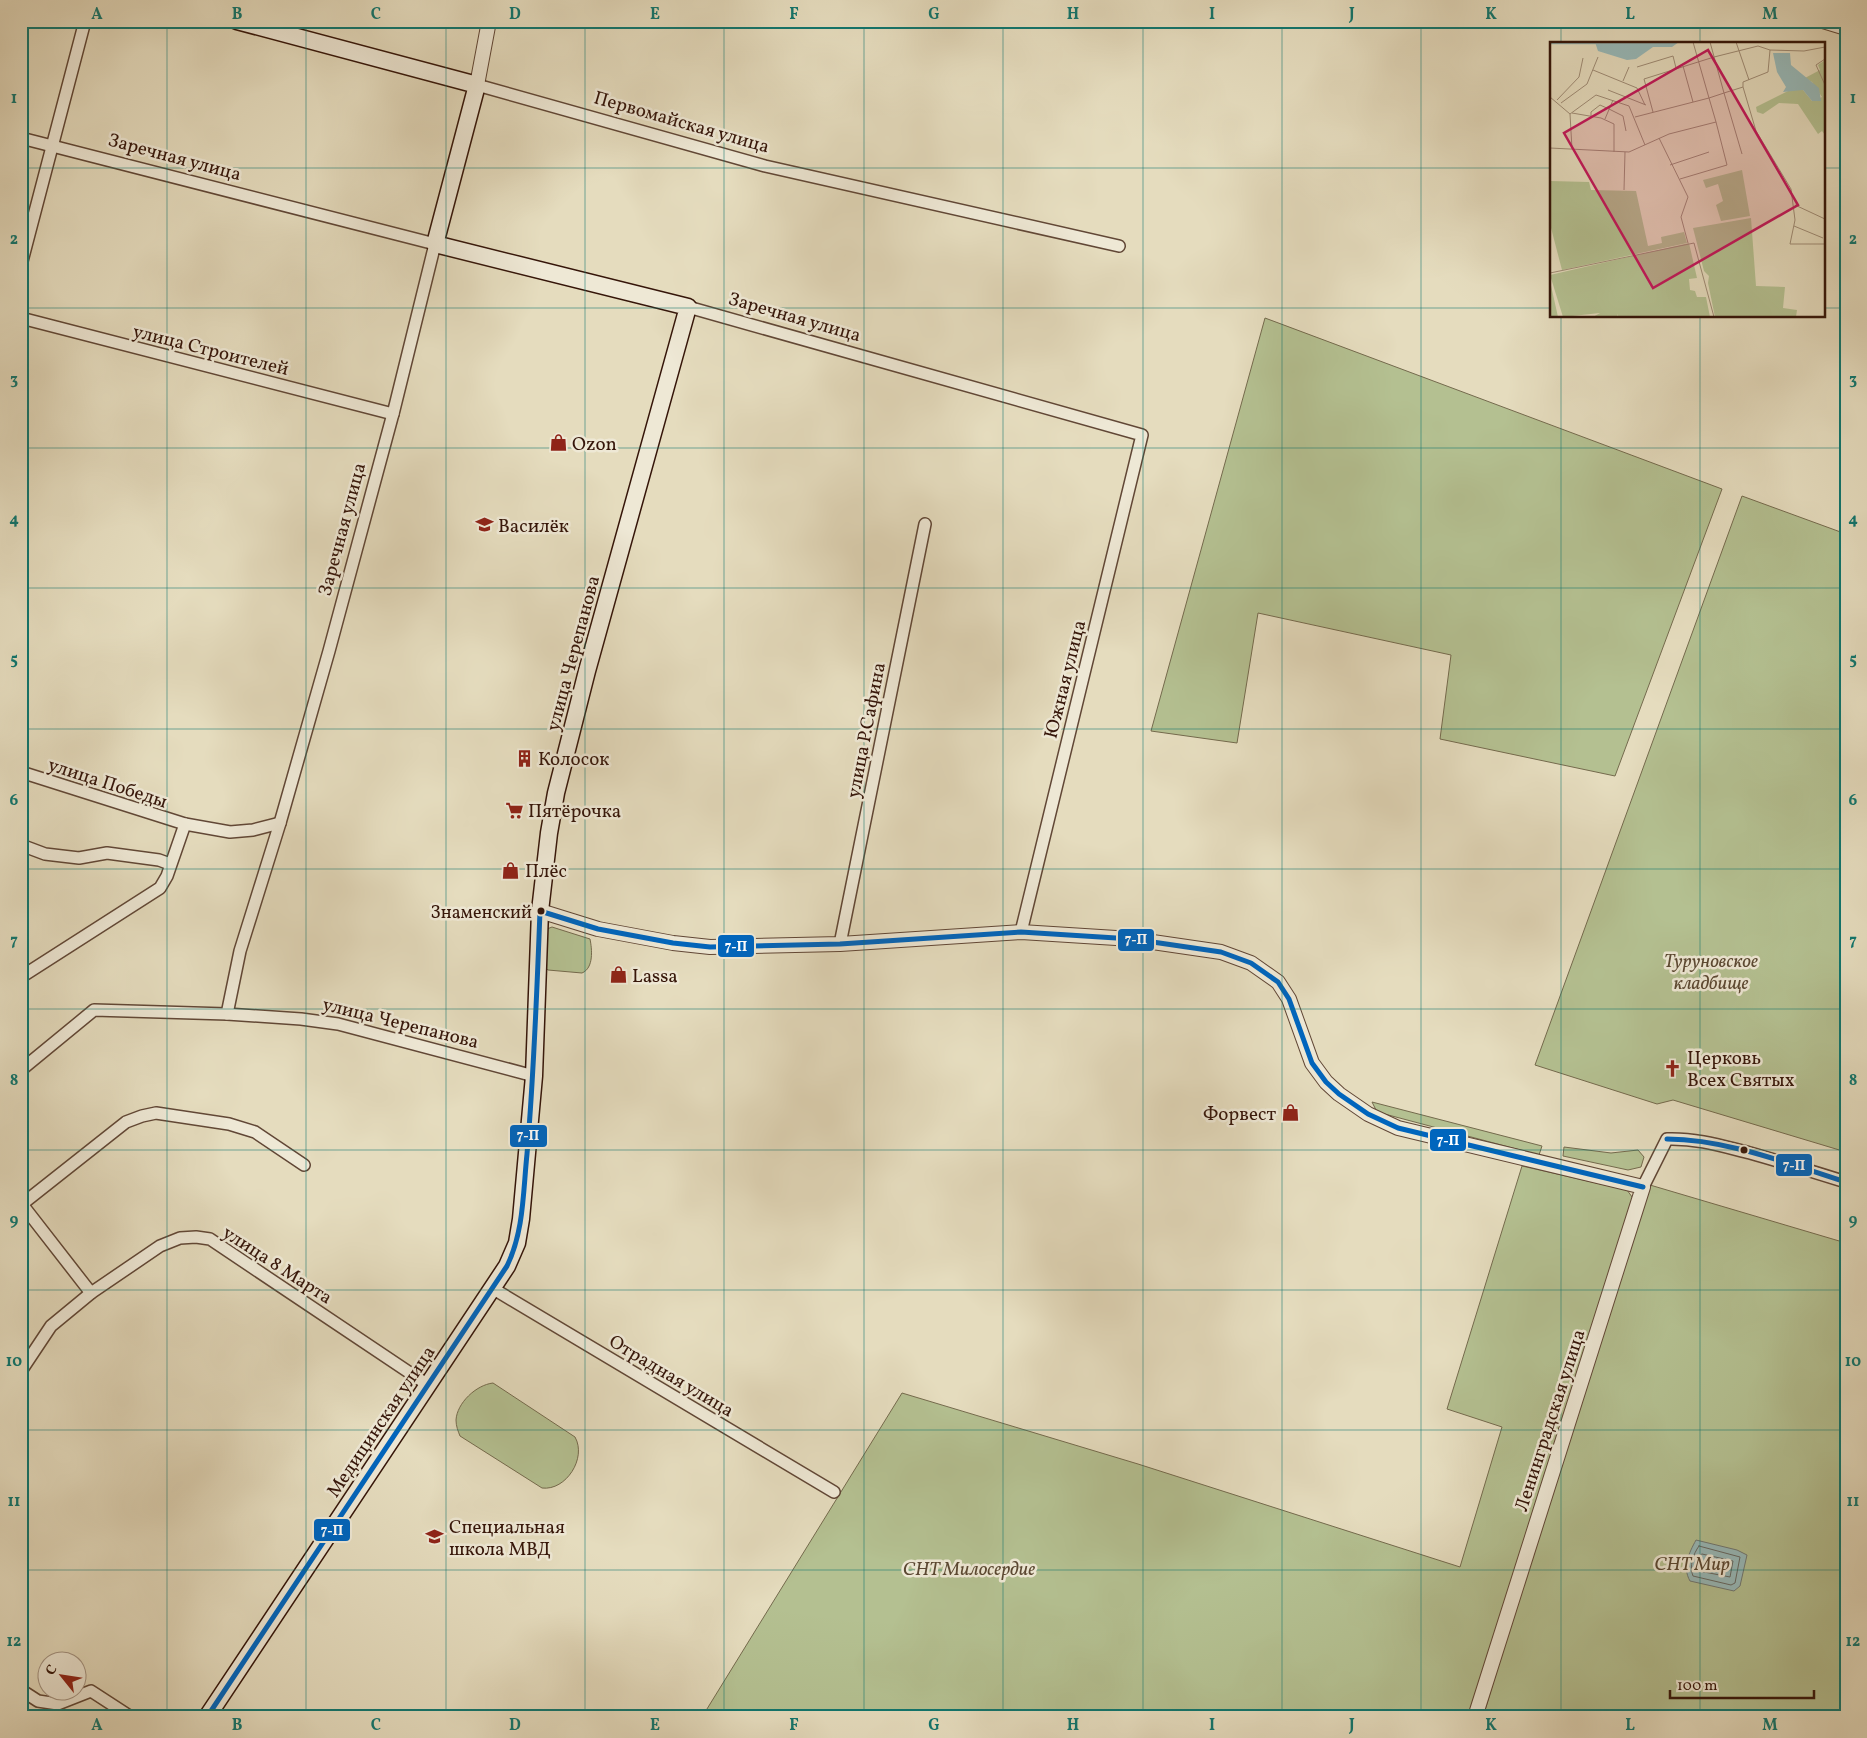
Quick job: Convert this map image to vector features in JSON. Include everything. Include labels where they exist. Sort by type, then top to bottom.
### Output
[{"type":"main road","name":"Первомайская улица","points":[[237,21],[477,85]]},
{"type":"main road","name":"Заречная улица","points":[[477,85],[435,244],[688,307]]},
{"type":"main road","name":"улица Черепанова","points":[[452,1348],[510,1260],[520,1232],[534,1076],[540,911],[556,792],[587,672],[688,307]]},
{"type":"main road","name":"Медицинская улица","points":[[207,1717],[452,1348]]},
{"type":"street","points":[[21,265],[86,21]]},
{"type":"street","name":"Заречная улица","points":[[477,85],[489,21]]},
{"type":"street","points":[[1823,21],[1846,28]]},
{"type":"street","name":"Первомайская улица","points":[[477,85],[765,166],[1119,246]]},
{"type":"street","name":"Заречная улица","points":[[21,138],[435,244],[393,414],[280,823],[240,951],[227,1014]]},
{"type":"street","name":"Заречная улица","points":[[688,307],[1142,435]]},
{"type":"street","name":"улица Строителей","points":[[21,318],[393,414]]},
{"type":"street","name":"Южная улица","points":[[1021,932],[1142,435]]},
{"type":"street","name":"улица Р.Сафина","points":[[840,944],[924,524]]},
{"type":"street","name":"улица Победы","points":[[21,772],[185,824],[230,832],[253,830],[280,823]]},
{"type":"street","points":[[21,977],[160,888],[167,876],[185,824]]},
{"type":"street","points":[[21,845],[45,854],[79,858],[107,853],[159,860],[170,864]]},
{"type":"street","points":[[540,911],[598,929],[673,943],[731,948],[840,944],[1021,932],[1132,939],[1221,952],[1251,963],[1278,982],[1288,999],[1312,1063],[1326,1082],[1339,1094],[1368,1114],[1398,1128],[1643,1187]]},
{"type":"street","name":"улица Черепанова","points":[[21,1070],[94,1010],[227,1014],[301,1019],[338,1024],[534,1076]]},
{"type":"street","points":[[90,1293],[22,1204],[126,1122],[156,1113],[229,1124],[255,1132],[304,1165]]},
{"type":"street","name":"Ленинградская улица","points":[[1475,1717],[1643,1187],[1667,1139],[1687,1138],[1730,1148],[1846,1182]]},
{"type":"street","name":"улица 8 Марта","points":[[21,1371],[51,1326],[90,1293],[160,1246],[180,1238],[196,1237],[210,1239],[428,1385]]},
{"type":"street","name":"Отрадная улица","points":[[492,1288],[834,1492]]},
{"type":"street","points":[[21,1690],[38,1701],[58,1704],[91,1692],[131,1717]]},
{"type":"green space","points":[[1265,318],[1722,489],[1615,776],[1440,739],[1451,655],[1258,613],[1237,743],[1151,731]]},
{"type":"green space","name":"Туруновское кладбище","points":[[1742,496],[1846,534],[1846,1152],[1673,1100],[1657,1104],[1535,1065]]},
{"type":"green space","points":[[552,927],[590,939],[591,958],[586,971],[582,973],[548,970],[543,966],[547,929]]},
{"type":"green space","points":[[1372,1102],[1542,1146],[1539,1155],[1377,1112]]},
{"type":"green space","points":[[1564,1147],[1611,1153],[1638,1150],[1644,1157],[1641,1167],[1628,1170],[1563,1156]]},
{"type":"green space","name":"СНТ Милосердие","points":[[1522,1166],[1627,1190],[1635,1201],[1469,1717],[702,1717],[902,1393],[1138,1464],[1460,1567],[1502,1427],[1447,1409]]},
{"type":"green space","name":"СНТ Мир","points":[[1650,1185],[1846,1243],[1846,1717],[1483,1717],[1523,1582]]},
{"type":"green space","points":[[493,1383],[575,1437],[578,1445],[576,1463],[572,1472],[559,1484],[551,1488],[542,1488],[460,1436],[456,1420],[460,1407],[474,1391]]},
{"type":"water","points":[[1696,1540],[1737,1550],[1747,1555],[1740,1586],[1734,1591],[1690,1581],[1687,1565],[1689,1555]]},
{"type":"transit line","name":"7-П","points":[[540,911],[598,929],[673,943],[710,947],[840,944],[1021,932],[1132,939],[1221,952],[1251,963],[1278,982],[1289,999],[1312,1063],[1326,1082],[1339,1094],[1368,1114],[1398,1128],[1643,1187]]},
{"type":"transit line","name":"7-П","points":[[207,1717],[507,1266],[513,1253],[522,1211],[529,1124],[540,911]]},
{"type":"transit line","name":"7-П","points":[[1667,1139],[1712,1143],[1735,1148],[1780,1160],[1846,1182]]},
{"type":"place","name":"Ozon","points":[[558,443]]},
{"type":"place","name":"Василёк","points":[[484,525]]},
{"type":"place","name":"Колосок","points":[[524,758]]},
{"type":"place","name":"Пятёрочка","points":[[514,810]]},
{"type":"place","name":"Плёс","points":[[511,870]]},
{"type":"place","name":"Знаменский","points":[[541,911]]},
{"type":"place","name":"Lassa","points":[[618,975]]},
{"type":"place","name":"Церковь Всех Святых","points":[[1673,1068]]},
{"type":"place","name":"Форвест","points":[[1290,1113]]},
{"type":"place","name":"Специальная школа МВД","points":[[435,1537]]}]
